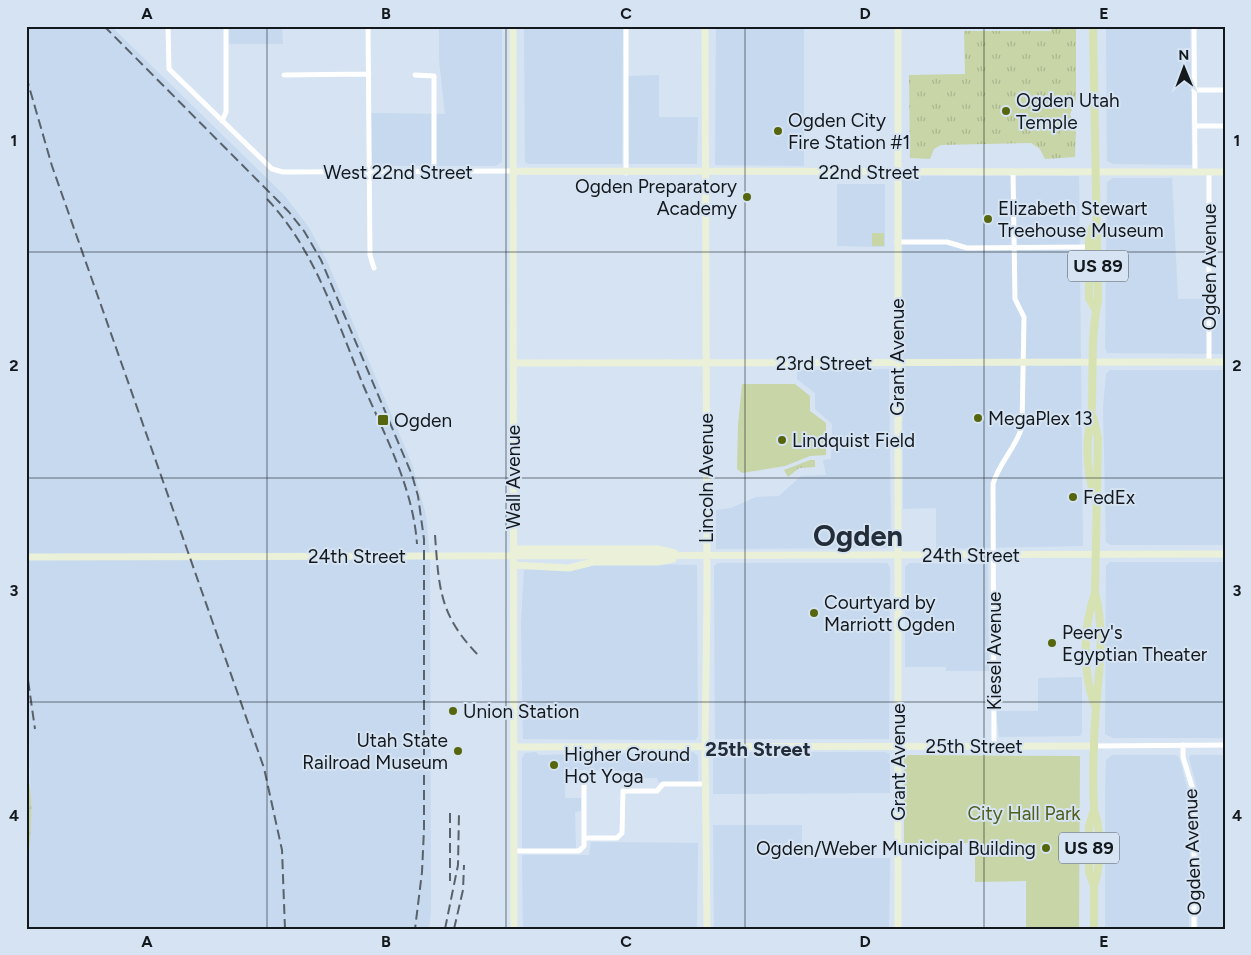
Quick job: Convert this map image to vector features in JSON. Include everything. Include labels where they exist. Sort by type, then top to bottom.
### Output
[{"type":"main road","name":"US 89","points":[[1093,26],[1095,223],[1098,244],[1098,300],[1095,309],[1092,416],[1088,438],[1089,478],[1095,499],[1095,593],[1088,622],[1087,686],[1094,706]]},
{"type":"main road","name":"US 89","points":[[1095,223],[1090,231],[1089,248],[1089,298],[1095,309]]},
{"type":"main road","name":"US 89","points":[[1094,929],[1094,886],[1099,872],[1098,827],[1094,810],[1094,706],[1099,687],[1099,606],[1095,593]]},
{"type":"street","points":[[168,26],[169,69],[222,121],[226,112],[226,26]]},
{"type":"street","points":[[368,26],[370,255],[374,268]]},
{"type":"street","name":"Wall Avenue","points":[[513,26],[514,929]]},
{"type":"street","points":[[626,26],[626,173]]},
{"type":"street","name":"Lincoln Avenue","points":[[705,26],[705,784],[707,929]]},
{"type":"street","name":"Grant Avenue","points":[[898,26],[896,242],[898,929]]},
{"type":"street","points":[[1194,26],[1195,172]]},
{"type":"street","points":[[284,75],[369,74]]},
{"type":"street","points":[[414,75],[434,76],[434,171]]},
{"type":"street","points":[[1194,90],[1225,90]]},
{"type":"street","name":"West 22nd Street","points":[[222,121],[272,168],[283,172],[513,171]]},
{"type":"street","points":[[1195,126],[1225,126]]},
{"type":"street","name":"22nd Street","points":[[513,171],[626,173],[1225,172]]},
{"type":"street","name":"Kiesel Avenue","points":[[994,746],[993,484],[996,472],[1020,435],[1023,362],[1024,317],[1015,299],[1012,248],[1012,172]]},
{"type":"street","name":"Ogden Avenue","points":[[1209,172],[1209,362]]},
{"type":"street","points":[[896,242],[943,242],[967,248],[1089,248]]},
{"type":"street","name":"23rd Street","points":[[513,363],[1225,362]]},
{"type":"street","name":"24th Street","points":[[513,549],[658,549],[688,556]]},
{"type":"street","name":"24th Street","points":[[26,557],[1225,554]]},
{"type":"street","name":"24th Street","points":[[513,565],[569,568],[593,562],[658,562],[688,556]]},
{"type":"street","name":"25th Street","points":[[514,747],[1225,745]]},
{"type":"street","name":"Ogden Avenue","points":[[1183,746],[1184,759],[1194,793],[1194,929]]},
{"type":"street","points":[[514,851],[580,851],[584,846],[584,773]]},
{"type":"street","points":[[584,838],[617,838],[620,836],[622,833],[623,791],[657,791],[663,784],[705,784]]},
{"type":"shaded area","points":[[26,26],[111,26],[284,195],[308,226],[327,261],[412,464],[426,515],[430,559],[431,912],[429,929],[26,929],[31,808],[26,608]]},
{"type":"shaded area","points":[[228,26],[282,26],[283,44],[229,44]]},
{"type":"shaded area","points":[[439,26],[502,26],[502,162],[495,166],[371,166],[371,113],[445,114],[439,60]]},
{"type":"shaded area","points":[[524,26],[623,26],[622,164],[528,164],[525,162]]},
{"type":"shaded area","points":[[716,26],[804,26],[804,166],[715,165]]},
{"type":"shaded area","points":[[1106,26],[1190,26],[1192,165],[1113,164],[1107,161]]},
{"type":"shaded area","points":[[659,75],[659,117],[698,117],[697,164],[629,164],[628,76]]},
{"type":"shaded area","points":[[902,176],[1079,176],[1083,546],[936,549],[936,508],[903,509]]},
{"type":"shaded area","points":[[1113,178],[1172,178],[1178,299],[1207,299],[1207,310],[1225,310],[1225,354],[1107,353],[1105,348],[1107,182]]},
{"type":"shaded area","points":[[837,184],[885,184],[885,247],[837,246]]},
{"type":"shaded area","points":[[889,369],[891,548],[716,549],[716,510],[731,508],[756,497],[779,496],[801,476],[826,475],[823,460],[831,459],[832,424],[815,409],[815,393],[797,379],[797,370]]},
{"type":"shaded area","points":[[1110,370],[1225,370],[1225,545],[1111,545],[1106,542],[1103,408],[1106,374]]},
{"type":"shaded area","points":[[1110,562],[1225,562],[1225,738],[1113,738],[1105,734],[1106,566]]},
{"type":"shaded area","points":[[718,563],[887,563],[890,567],[889,739],[715,739],[714,566]]},
{"type":"shaded area","points":[[910,563],[988,564],[989,671],[946,671],[946,667],[905,667],[905,567]]},
{"type":"shaded area","points":[[597,564],[697,565],[698,736],[695,740],[523,739],[521,623],[524,570]]},
{"type":"shaded area","points":[[1082,677],[1082,733],[1080,736],[999,737],[996,711],[1038,711],[1038,678]]},
{"type":"shaded area","points":[[536,752],[539,755],[693,752],[698,756],[698,782],[658,782],[657,778],[633,778],[633,771],[565,770],[565,798],[581,798],[581,811],[575,812],[576,849],[522,849],[522,758],[525,753]]},
{"type":"shaded area","points":[[717,752],[885,752],[890,755],[890,793],[713,794],[713,756]]},
{"type":"shaded area","points":[[1112,755],[1176,755],[1179,757],[1190,799],[1189,929],[1108,929],[1105,926],[1106,760]]},
{"type":"shaded area","points":[[1191,755],[1225,755],[1225,929],[1199,929],[1198,927],[1198,791],[1189,758]]},
{"type":"shaded area","points":[[713,825],[802,825],[802,858],[890,858],[889,929],[714,929]]},
{"type":"shaded area","points":[[591,842],[698,843],[697,928],[523,929],[522,855],[589,855]]},
{"type":"green space","points":[[1051,26],[1076,26],[1076,100],[1070,114],[1076,130],[1075,157],[1045,159],[1040,149],[1031,143],[941,145],[934,149],[930,159],[910,158],[909,75],[965,74],[964,31],[1051,31]]},
{"type":"green space","points":[[872,233],[884,233],[884,246],[872,246]]},
{"type":"green space","name":"Lindquist Field","points":[[742,384],[795,384],[810,396],[810,411],[826,423],[826,455],[810,456],[785,466],[742,473],[737,469],[738,425]]},
{"type":"green space","points":[[810,460],[815,460],[815,467],[799,468],[788,477],[784,470]]},
{"type":"green space","name":"City Hall Park","points":[[904,755],[1080,756],[1079,929],[1026,929],[1026,881],[975,882],[975,843],[904,843]]},
{"type":"green space","points":[[26,776],[31,796],[31,812],[26,887]]},
{"type":"railway","points":[[104,26],[289,212],[304,231],[321,260],[412,475],[418,496],[424,539],[424,829],[422,872],[415,929]]},
{"type":"railway","points":[[26,76],[52,166],[264,768],[282,850],[285,929]]},
{"type":"railway","points":[[267,199],[299,241],[324,288],[404,483],[410,503],[417,544]]},
{"type":"railway","points":[[435,535],[443,600],[456,627],[479,656]]},
{"type":"railway","points":[[26,666],[35,729]]},
{"type":"railway","points":[[450,813],[450,881]]},
{"type":"railway","points":[[445,929],[458,865],[459,813]]},
{"type":"railway","points":[[454,929],[463,890],[464,865]]},
{"type":"place","name":"Ogden Utah Temple","points":[[1006,111]]},
{"type":"place","name":"Ogden City Fire Station #1","points":[[778,131]]},
{"type":"place","name":"Ogden Preparatory Academy","points":[[747,197]]},
{"type":"place","name":"Elizabeth Stewart Treehouse Museum","points":[[988,219]]},
{"type":"place","name":"MegaPlex 13","points":[[978,418]]},
{"type":"place","name":"Ogden","points":[[383,420]]},
{"type":"place","name":"Lindquist Field","points":[[782,440]]},
{"type":"place","name":"FedEx","points":[[1073,497]]},
{"type":"place","name":"Courtyard by Marriott Ogden","points":[[814,613]]},
{"type":"place","name":"Peery's Egyptian Theater","points":[[1052,643]]},
{"type":"place","name":"Union Station","points":[[453,711]]},
{"type":"place","name":"Utah State Railroad Museum","points":[[458,751]]},
{"type":"place","name":"Higher Ground Hot Yoga","points":[[554,765]]},
{"type":"place","name":"Ogden/Weber Municipal Building","points":[[1046,848]]},
{"type":"district","name":"Ogden","points":[[858,536]]},
{"type":"district","name":"25th Street","points":[[758,749]]}]
